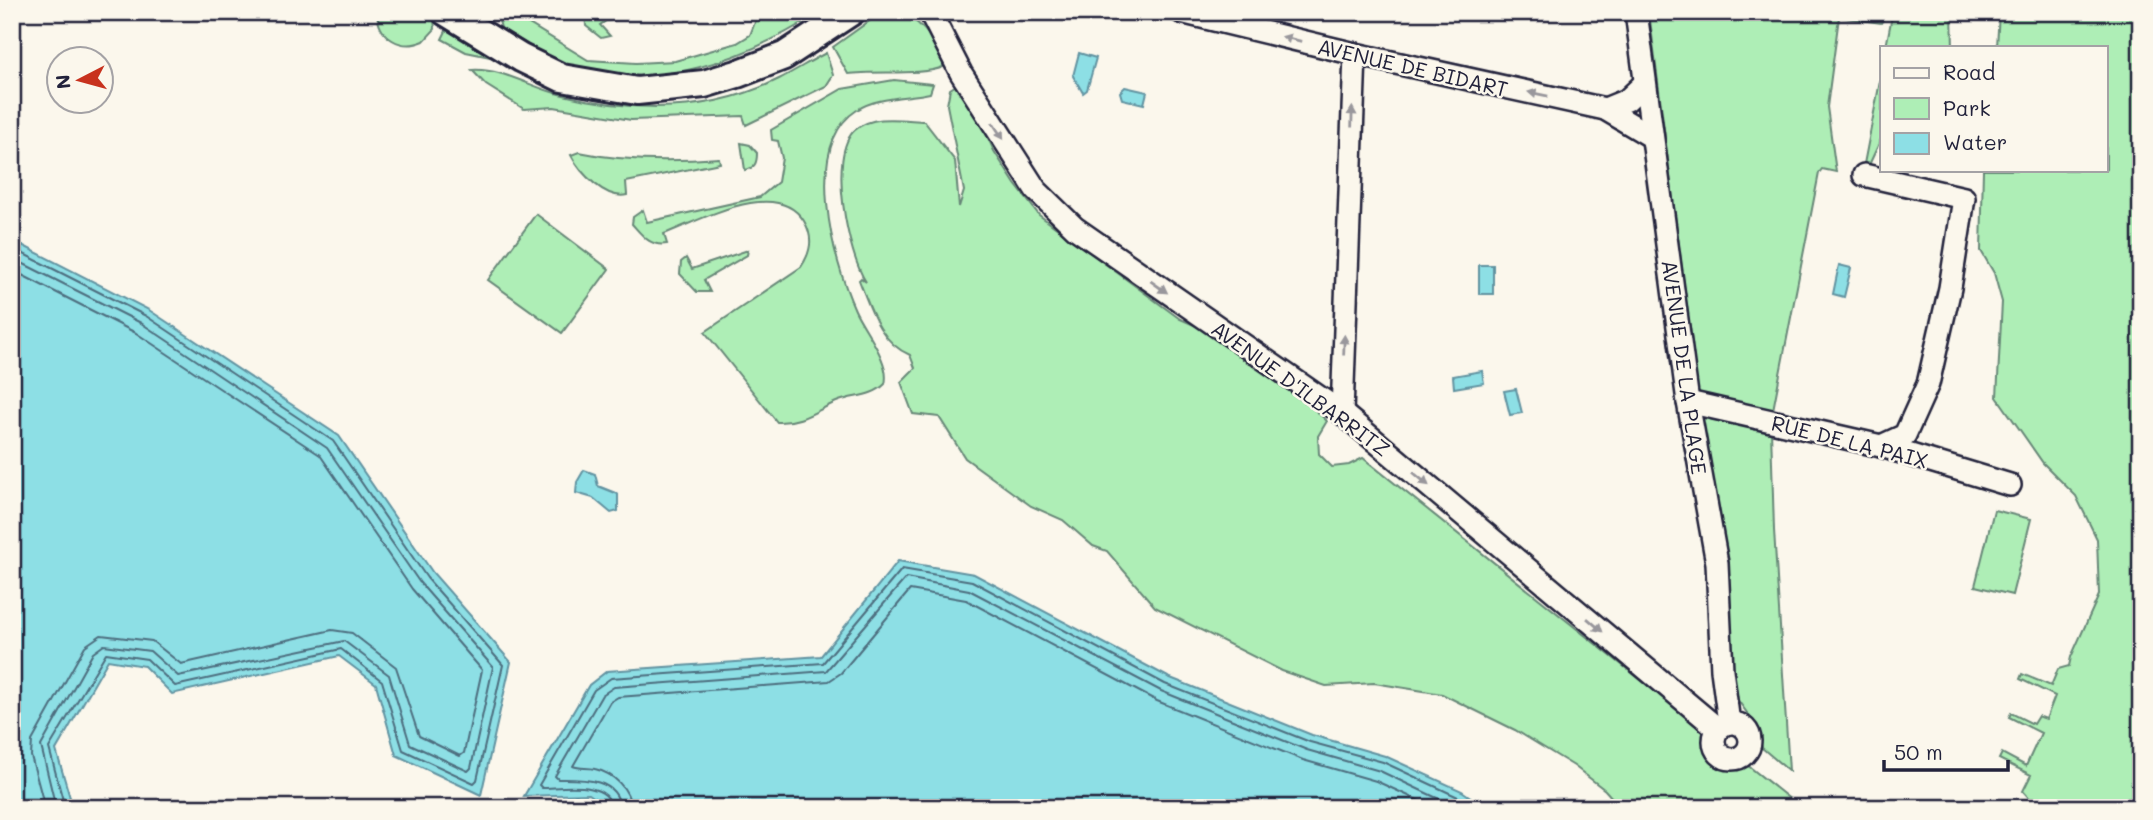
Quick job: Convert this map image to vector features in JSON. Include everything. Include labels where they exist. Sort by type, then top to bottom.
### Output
[{"type":"main road","points":[[446,12],[521,58],[562,78],[637,91],[704,84],[737,74],[784,55],[851,12]]},
{"type":"street","name":"AVENUE D'ILBARRITZ","points":[[930,12],[961,73],[1035,190],[1074,228],[1342,413],[1723,726]]},
{"type":"street","name":"AVENUE DE BIDART","points":[[1181,12],[1354,54],[1605,108],[1652,137]]},
{"type":"street","name":"AVENUE DE LA PLAGE","points":[[1636,12],[1688,402],[1717,563],[1723,726]]},
{"type":"street","points":[[1342,413],[1354,54]]},
{"type":"street","points":[[1605,108],[1627,100],[1645,83]]},
{"type":"street","points":[[1864,175],[1964,198],[1950,288],[1928,384],[1905,435],[1881,446]]},
{"type":"street","name":"RUE DE LA PAIX","points":[[1688,402],[1881,446],[2010,485]]},
{"type":"green space","points":[[377,12],[422,12],[434,20],[435,29],[424,41],[415,44],[399,43],[386,35],[378,21]]},
{"type":"green space","points":[[585,12],[606,12],[610,16],[661,12],[606,21],[600,25],[610,36],[601,38],[586,26]]},
{"type":"green space","points":[[759,12],[820,12],[793,29],[731,57],[665,74],[631,77],[598,74],[557,61],[501,28],[498,17],[505,14],[524,21],[588,60],[636,63],[675,61],[737,43],[750,35]]},
{"type":"green space","points":[[887,12],[902,13],[924,29],[941,53],[943,67],[923,71],[848,74],[833,47],[875,17]]},
{"type":"green space","points":[[1649,12],[1952,12],[1953,46],[1886,46],[1892,16],[1886,14],[1881,23],[1839,17],[1827,107],[1836,172],[1822,169],[1819,173],[1773,410],[1698,394]]},
{"type":"green space","points":[[1999,12],[2141,12],[2141,808],[2038,808],[2023,791],[2031,775],[1999,759],[2002,753],[2026,766],[2041,733],[2009,717],[2011,713],[2033,724],[2038,716],[2046,719],[2055,696],[2020,679],[2022,674],[2051,686],[2058,669],[2069,666],[2099,595],[2097,539],[2076,496],[2043,463],[1997,397],[2002,302],[1994,273],[1981,251],[1983,172],[2108,172],[2108,46],[1997,46]]},
{"type":"green space","points":[[448,27],[500,59],[466,52],[442,39]]},
{"type":"green space","points":[[826,53],[833,75],[826,86],[746,125],[743,116],[631,120],[554,107],[524,109],[486,85],[472,70],[494,72],[548,91],[587,100],[615,105],[671,107],[726,99],[753,90]]},
{"type":"green space","points":[[894,80],[933,84],[930,93],[883,100],[857,110],[840,127],[830,149],[826,176],[831,234],[838,263],[855,310],[881,356],[886,375],[885,384],[875,391],[839,401],[802,418],[777,422],[705,332],[801,267],[810,245],[804,221],[792,208],[776,202],[758,202],[717,212],[664,234],[667,244],[656,244],[643,236],[632,224],[633,217],[643,210],[647,222],[760,197],[778,182],[782,158],[778,141],[772,140],[771,130],[842,89]]},
{"type":"green space","points":[[1880,81],[1880,141],[1869,165],[1864,164]]},
{"type":"green space","points":[[958,84],[970,98],[994,151],[1039,215],[1180,319],[1249,349],[1327,421],[1318,436],[1319,454],[1332,467],[1349,465],[1363,458],[1801,808],[1621,808],[1605,790],[1574,766],[1515,730],[1442,694],[1374,683],[1326,686],[1282,671],[1155,607],[1107,551],[1093,546],[1063,520],[1031,506],[965,458],[939,417],[913,414],[901,382],[915,368],[910,355],[891,342],[877,324],[859,280],[861,278],[866,282],[859,269],[847,228],[841,182],[842,160],[847,142],[862,125],[888,119],[924,121],[955,161],[959,207],[964,191],[947,105],[950,89]]},
{"type":"green space","points":[[741,143],[750,145],[757,153],[755,164],[745,170]]},
{"type":"green space","points":[[579,152],[649,160],[719,158],[720,163],[626,182],[627,195],[619,195],[602,189],[587,177],[571,155]]},
{"type":"green space","points":[[536,214],[609,269],[562,333],[488,280]]},
{"type":"green space","points":[[748,250],[747,255],[704,280],[710,292],[697,292],[680,274],[681,262],[686,258],[692,269]]},
{"type":"green space","points":[[1701,415],[1771,429],[1774,530],[1789,771],[1762,748],[1755,724],[1737,699]]},
{"type":"green space","points":[[1994,510],[2031,519],[2012,595],[1975,586]]},
{"type":"water","points":[[1079,53],[1096,58],[1087,90],[1083,93],[1073,76]]},
{"type":"water","points":[[1125,87],[1147,92],[1144,104],[1122,99],[1120,92]]},
{"type":"water","points":[[12,240],[149,310],[339,436],[433,573],[511,662],[481,795],[396,755],[376,684],[339,656],[172,694],[144,666],[108,660],[56,750],[73,808],[12,808]]},
{"type":"water","points":[[1479,265],[1493,265],[1493,294],[1479,294]]},
{"type":"water","points":[[1839,265],[1851,268],[1844,297],[1833,294]]},
{"type":"water","points":[[1482,371],[1484,383],[1454,388],[1453,376]]},
{"type":"water","points":[[1516,389],[1522,413],[1510,415],[1504,391]]},
{"type":"water","points":[[584,470],[595,474],[598,486],[618,494],[618,511],[611,513],[593,498],[576,493],[577,482]]},
{"type":"water","points":[[898,561],[974,574],[1168,677],[1312,735],[1385,756],[1462,791],[1486,808],[609,808],[589,794],[524,796],[589,685],[607,671],[821,656]]}]
